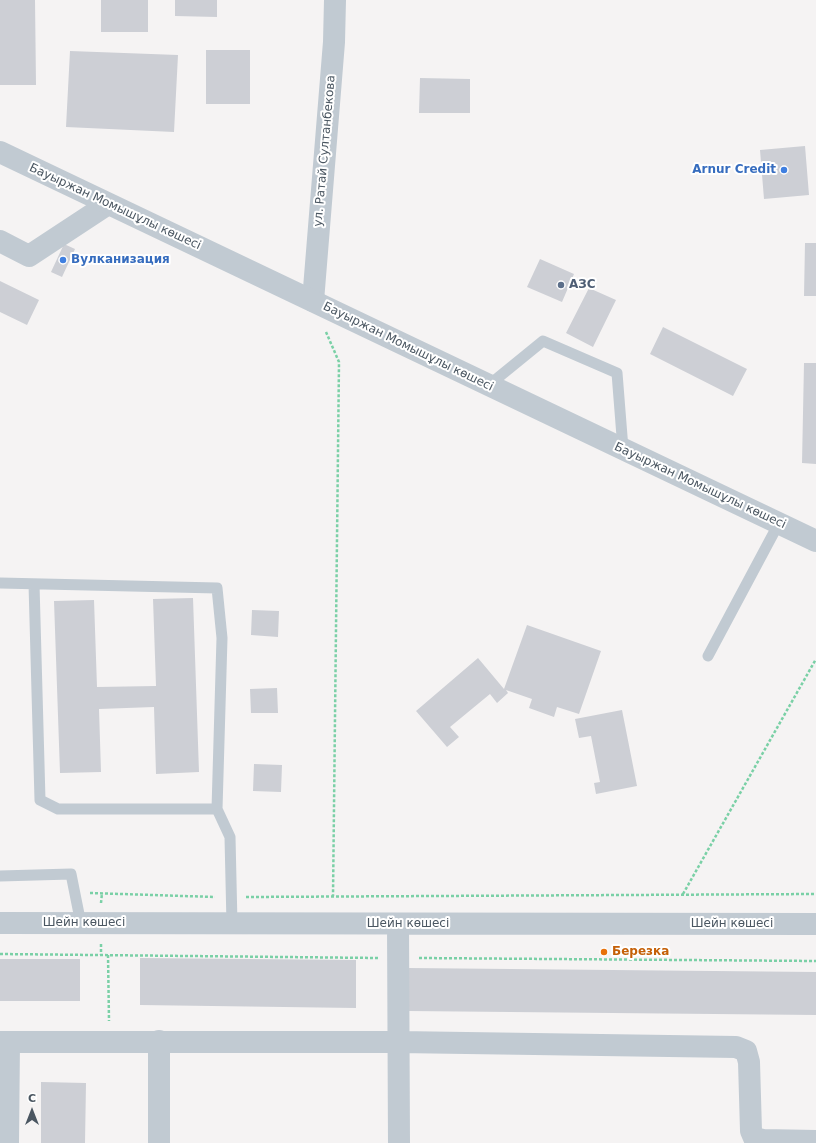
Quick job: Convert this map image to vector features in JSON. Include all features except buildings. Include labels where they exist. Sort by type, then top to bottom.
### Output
[{"type":"street","name":"ул. Ратай Султанбекова","points":[[313,302],[334,42],[335,0]]},
{"type":"street","name":"Бауыржан Момышұлы көшесі","points":[[0,152],[816,541]]},
{"type":"street","points":[[0,241],[29,256],[108,204]]},
{"type":"street","name":"Шейн көшесі","points":[[0,923],[816,924]]},
{"type":"street","points":[[398,924],[399,1143]]},
{"type":"street","points":[[8,1143],[5,1042],[109,1041],[399,1042],[736,1047],[746,1051],[749,1062],[751,1131],[754,1138],[763,1140],[811,1142]]},
{"type":"street","points":[[159,1041],[159,1143]]},
{"type":"lane","points":[[489,385],[543,341],[617,374],[623,449]]},
{"type":"lane","points":[[708,656],[779,523]]},
{"type":"lane","points":[[0,583],[217,588],[222,638],[217,809],[230,836],[232,924]]},
{"type":"lane","points":[[34,584],[40,800],[58,809],[217,809]]},
{"type":"lane","points":[[0,876],[71,874],[81,924]]},
{"type":"path","points":[[313,302],[339,362],[333,896]]},
{"type":"path","points":[[683,895],[816,659]]},
{"type":"path","points":[[75,892],[231,897],[816,894]]},
{"type":"path","points":[[108,955],[109,1041]]},
{"type":"place","name":"Arnur Credit","points":[[784,170]]},
{"type":"place","name":"Вулканизация","points":[[63,260]]},
{"type":"place","name":"АЗС","points":[[561,285]]},
{"type":"place","name":"Березка","points":[[604,952]]}]
